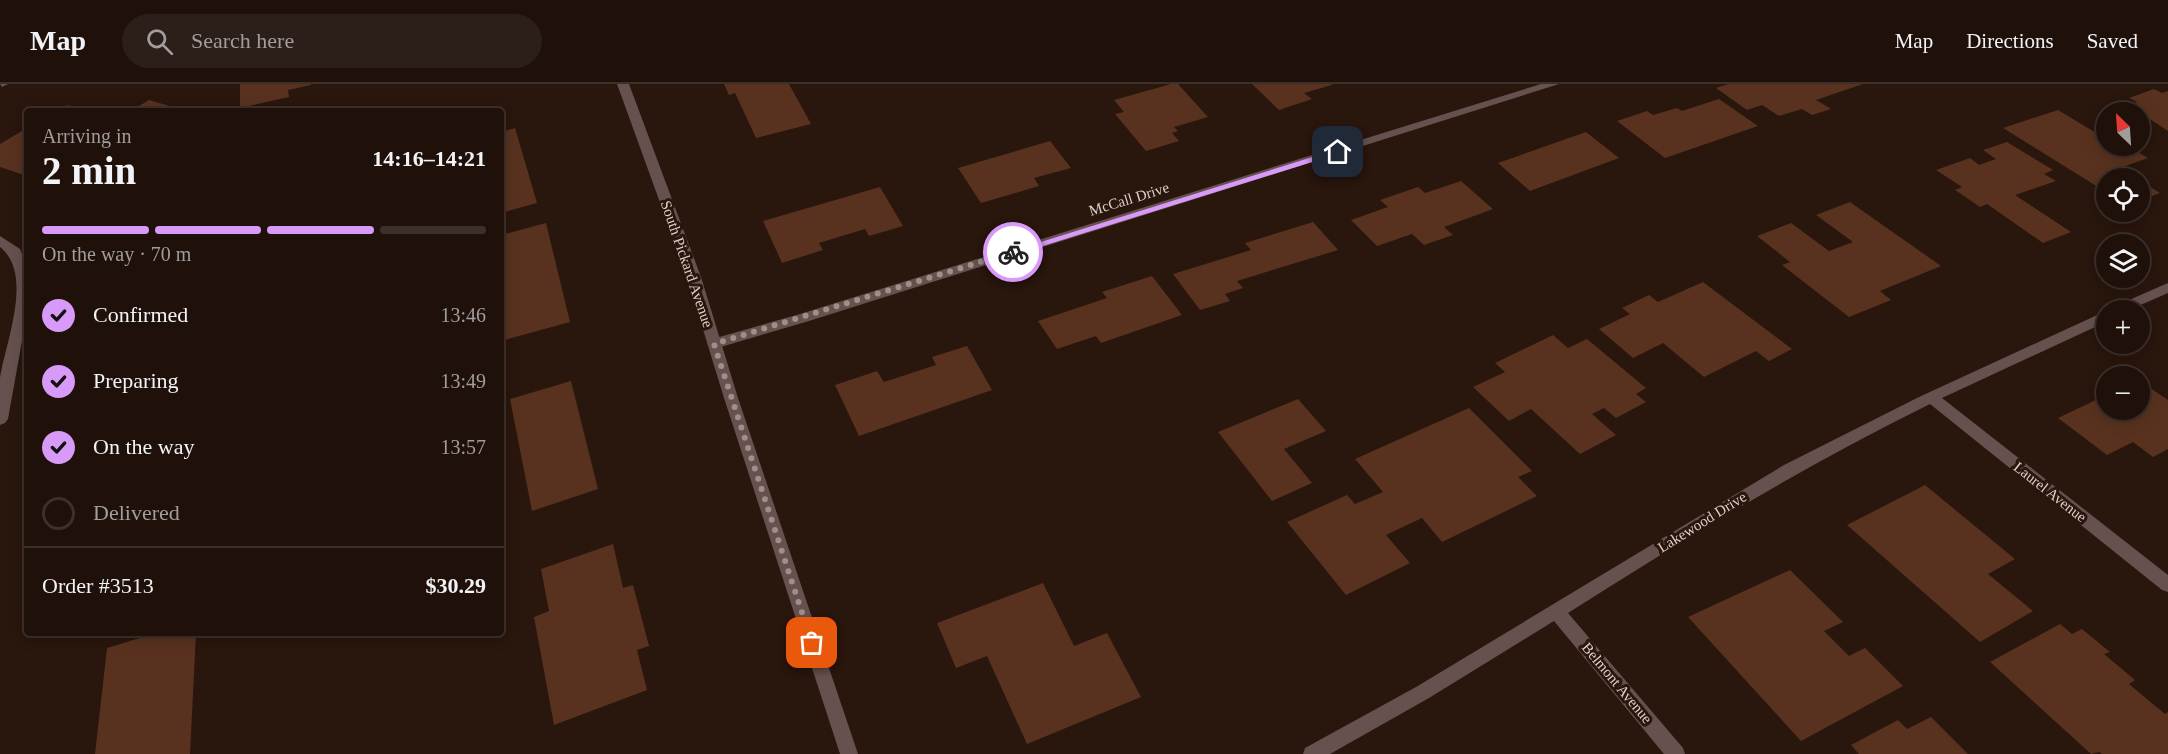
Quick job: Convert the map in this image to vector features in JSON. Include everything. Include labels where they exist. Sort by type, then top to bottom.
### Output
[{"type":"street","name":"South Pickard Avenue","points":[[623,84],[694,277],[849,754]]},
{"type":"street","name":"McCall Drive","points":[[714,344],[804,318],[1552,84]]},
{"type":"street","points":[[0,240],[15,252],[24,275],[23,298],[0,419]]},
{"type":"street","points":[[2141,300],[2168,288]]},
{"type":"street","name":"Lakewood Drive","points":[[1312,754],[1558,613],[1747,494],[1858,433],[2096,321]]},
{"type":"street","name":"Laurel Avenue","points":[[1932,398],[2168,585]]},
{"type":"street","name":"Belmont Avenue","points":[[1558,613],[1676,754]]},
{"type":"building","points":[[240,84],[311,85],[288,90],[289,97],[240,108]]},
{"type":"building","points":[[724,84],[789,84],[811,124],[756,138],[735,93],[729,95]]},
{"type":"building","points":[[1178,84],[1208,117],[1174,127],[1178,131],[1172,133],[1179,141],[1146,151],[1115,114],[1124,112],[1114,100]]},
{"type":"building","points":[[1252,84],[1332,85],[1304,93],[1312,99],[1279,110]]},
{"type":"building","points":[[1728,84],[1863,84],[1816,100],[1831,109],[1812,115],[1802,109],[1779,116],[1762,105],[1747,110],[1716,88]]},
{"type":"building","points":[[2154,89],[2162,93],[2168,91],[2168,131],[2150,119],[2150,102],[2137,102],[2129,98]]},
{"type":"building","points":[[1719,99],[1758,126],[1665,158],[1617,121],[1647,111],[1653,115],[1677,108],[1682,111]]},
{"type":"building","points":[[149,100],[176,108],[136,108]]},
{"type":"building","points":[[2058,110],[2096,133],[2096,156],[2144,156],[2148,158],[2120,168],[2096,168],[2096,186],[2003,128]]},
{"type":"building","points":[[515,128],[537,203],[504,212],[504,131]]},
{"type":"building","points":[[24,130],[24,175],[0,167],[0,144]]},
{"type":"building","points":[[1586,132],[1619,158],[1530,191],[1498,163]]},
{"type":"building","points":[[1050,141],[1071,168],[1034,178],[1039,186],[981,203],[958,168]]},
{"type":"building","points":[[2007,142],[2053,170],[2044,174],[2056,181],[2015,195],[2071,232],[2043,243],[1987,204],[1980,207],[1955,190],[1962,187],[1936,170],[1970,158],[1979,165],[1996,159],[1983,150]]},
{"type":"building","points":[[1461,181],[1493,209],[1444,227],[1453,235],[1424,245],[1412,234],[1377,246],[1351,220],[1388,207],[1380,200],[1418,187],[1425,193]]},
{"type":"building","points":[[880,187],[903,226],[869,236],[865,229],[819,243],[823,250],[782,263],[763,221]]},
{"type":"building","points":[[2150,187],[2160,193],[2150,197]]},
{"type":"building","points":[[1850,202],[1941,266],[1880,291],[1891,300],[1849,317],[1782,265],[1790,262],[1757,236],[1791,223],[1829,251],[1853,242],[1816,215]]},
{"type":"building","points":[[1313,222],[1338,250],[1237,281],[1243,288],[1225,294],[1230,301],[1200,310],[1173,274],[1251,250],[1245,243]]},
{"type":"building","points":[[546,223],[570,322],[504,340],[504,234]]},
{"type":"building","points":[[1152,276],[1182,315],[1101,343],[1096,336],[1057,349],[1038,321],[1107,298],[1102,292]]},
{"type":"building","points":[[1703,282],[1792,349],[1769,361],[1756,351],[1704,377],[1663,343],[1633,358],[1599,329],[1630,314],[1622,308],[1649,295],[1658,302]]},
{"type":"building","points":[[1553,335],[1568,348],[1587,339],[1646,388],[1636,394],[1646,402],[1616,418],[1604,408],[1592,414],[1616,435],[1580,454],[1531,409],[1509,421],[1473,387],[1505,372],[1495,363]]},
{"type":"building","points":[[967,346],[992,390],[859,436],[835,385],[877,371],[884,382],[936,365],[932,357]]},
{"type":"building","points":[[571,381],[598,489],[532,511],[510,399]]},
{"type":"building","points":[[2150,388],[2168,400],[2168,449],[2153,457],[2133,442],[2107,455],[2058,418],[2096,400],[2096,420],[2150,420]]},
{"type":"building","points":[[1298,399],[1326,431],[1284,449],[1312,483],[1272,501],[1218,432]]},
{"type":"building","points":[[1469,408],[1532,471],[1518,477],[1537,496],[1442,542],[1422,518],[1386,535],[1410,563],[1346,595],[1287,522],[1347,495],[1355,504],[1383,492],[1355,459]]},
{"type":"building","points":[[1925,485],[2015,559],[1988,574],[2033,611],[1980,642],[1847,525]]},
{"type":"building","points":[[613,544],[623,588],[633,585],[649,646],[637,650],[647,690],[554,725],[534,617],[549,611],[541,569]]},
{"type":"building","points":[[1790,570],[1843,622],[1824,631],[1849,656],[1865,648],[1903,686],[1801,741],[1688,617]]},
{"type":"building","points":[[1043,583],[1074,646],[1107,633],[1141,697],[1027,744],[987,656],[956,668],[937,623]]},
{"type":"building","points":[[2060,624],[2072,634],[2082,629],[2110,652],[2104,654],[2135,680],[2129,684],[2165,714],[2168,712],[2168,754],[2102,754],[2099,752],[2091,754],[1990,662]]},
{"type":"building","points":[[146,636],[196,636],[190,754],[95,754],[107,648]]},
{"type":"building","points":[[1931,717],[1968,754],[1859,754],[1851,745],[1898,720],[1907,729]]},
{"type":"way so far","points":[[812,643],[714,344],[1013,252]]},
{"type":"route","points":[[1013,252],[1338,152]]}]
